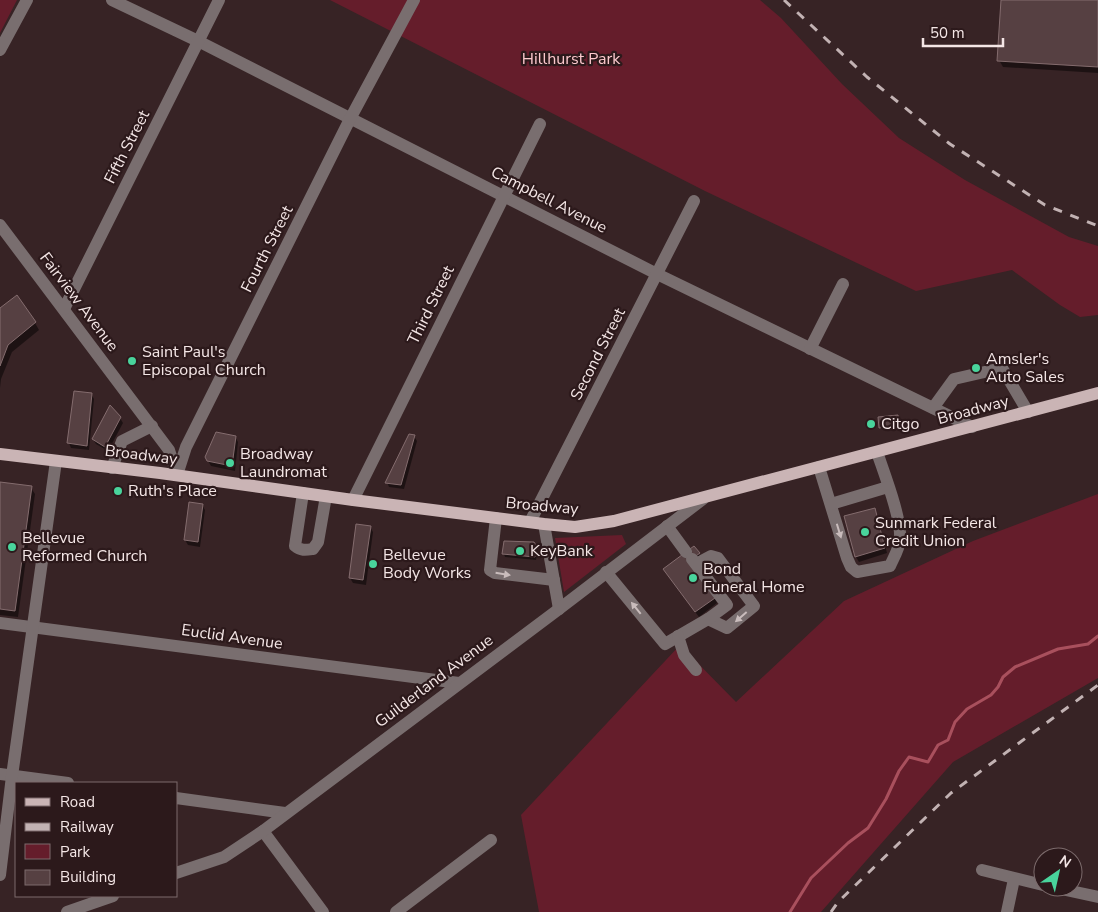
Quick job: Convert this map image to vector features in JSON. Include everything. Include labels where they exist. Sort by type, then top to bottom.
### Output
[{"type":"main road","name":"Broadway","points":[[0,454],[575,527],[595,525],[702,499],[1098,393]]},
{"type":"street","points":[[0,50],[27,0]]},
{"type":"street","name":"Campbell Avenue","points":[[112,0],[198,41],[350,120],[504,195],[657,274],[972,427]]},
{"type":"street","name":"Fifth Street","points":[[64,309],[219,0]]},
{"type":"street","name":"Fourth Street","points":[[176,475],[186,447],[350,120],[414,0]]},
{"type":"street","name":"Third Street","points":[[353,500],[540,124]]},
{"type":"street","name":"Second Street","points":[[530,522],[694,201]]},
{"type":"street","name":"Fairview Avenue","points":[[0,225],[170,450],[176,475]]},
{"type":"street","points":[[810,349],[843,284]]},
{"type":"street","points":[[933,408],[954,379],[1002,368],[1028,412]]},
{"type":"street","points":[[112,468],[122,441],[152,426]]},
{"type":"street","points":[[820,467],[847,558],[856,572],[890,566],[898,550],[899,529],[877,452]]},
{"type":"street","points":[[0,875],[6,775],[33,627],[56,461]]},
{"type":"street","points":[[830,504],[888,487]]},
{"type":"street","points":[[303,493],[296,546],[299,549],[305,550],[313,549],[318,542],[326,496]]},
{"type":"street","name":"Guilderland Avenue","points":[[178,872],[224,856],[263,831],[702,499]]},
{"type":"street","points":[[496,518],[490,570],[495,573],[554,580]]},
{"type":"street","points":[[544,524],[559,609]]},
{"type":"street","points":[[667,526],[727,605]]},
{"type":"street","points":[[691,558],[711,556],[718,558],[754,606],[727,628],[708,620]]},
{"type":"street","points":[[606,572],[665,644],[708,620],[744,593]]},
{"type":"street","name":"Euclid Avenue","points":[[0,623],[459,683]]},
{"type":"street","points":[[678,636],[684,655],[696,670]]},
{"type":"street","points":[[6,775],[60,782]]},
{"type":"street","points":[[178,798],[285,813]]},
{"type":"street","points":[[263,831],[323,912]]},
{"type":"street","points":[[396,912],[491,840]]},
{"type":"street","points":[[982,870],[1033,883]]},
{"type":"street","points":[[1007,912],[1014,879]]},
{"type":"street","points":[[1083,894],[1098,897]]},
{"type":"street","points":[[67,912],[110,897]]},
{"type":"green space","points":[[0,0],[17,0],[0,33]]},
{"type":"green space","name":"Hillhurst Park","points":[[330,0],[760,0],[781,18],[842,84],[899,138],[965,180],[1069,237],[1098,246],[1098,315],[1080,317],[1060,305],[1012,270],[916,291],[705,191]]},
{"type":"green space","points":[[1098,494],[1098,678],[953,762],[821,912],[539,912],[521,815],[680,645],[736,702],[844,601],[973,541]]},
{"type":"green space","points":[[622,535],[626,544],[564,592],[555,538]]},
{"type":"building","points":[[1001,0],[1098,0],[1098,67],[997,61]]},
{"type":"building","points":[[17,295],[36,322],[8,345],[0,366],[0,308]]},
{"type":"building","points":[[74,391],[92,393],[87,446],[67,443]]},
{"type":"building","points":[[110,405],[121,417],[105,447],[92,439]]},
{"type":"building","name":"Citgo","points":[[898,415],[899,426],[879,428],[878,417]]},
{"type":"building","points":[[216,432],[236,436],[232,466],[207,461],[205,457]]},
{"type":"building","points":[[409,434],[415,435],[401,485],[385,483]]},
{"type":"building","name":"Bellevue Reformed Church","points":[[0,482],[32,486],[15,611],[0,609]]},
{"type":"building","points":[[189,502],[203,504],[198,542],[184,540]]},
{"type":"building","name":"Sunmark Federal Credit Union","points":[[875,508],[885,548],[855,557],[844,516]]},
{"type":"building","points":[[356,524],[371,526],[363,580],[349,578]]},
{"type":"building","name":"KeyBank","points":[[504,541],[534,542],[537,547],[535,557],[502,554]]},
{"type":"building","points":[[694,546],[700,553],[688,562],[715,598],[695,612],[663,569]]},
{"type":"waterway","points":[[790,912],[811,878],[848,843],[868,828],[886,799],[899,771],[909,757],[928,762],[938,745],[948,740],[955,722],[967,709],[991,695],[1003,677],[1015,667],[1058,649],[1088,644],[1098,636]]},
{"type":"railway","points":[[784,0],[867,77],[950,144],[1045,205],[1098,226]]},
{"type":"railway","points":[[831,912],[838,902],[951,793],[1098,685]]},
{"type":"place","name":"Saint Paul's Episcopal Church","points":[[132,361]]},
{"type":"place","name":"Amsler's Auto Sales","points":[[976,368]]},
{"type":"place","name":"Citgo","points":[[871,424]]},
{"type":"place","name":"Broadway Laundromat","points":[[230,463]]},
{"type":"place","name":"Ruth's Place","points":[[118,491]]},
{"type":"place","name":"Sunmark Federal Credit Union","points":[[865,532]]},
{"type":"place","name":"Bellevue Reformed Church","points":[[12,547]]},
{"type":"place","name":"KeyBank","points":[[520,551]]},
{"type":"place","name":"Bellevue Body Works","points":[[373,564]]},
{"type":"place","name":"Bond Funeral Home","points":[[693,578]]}]
